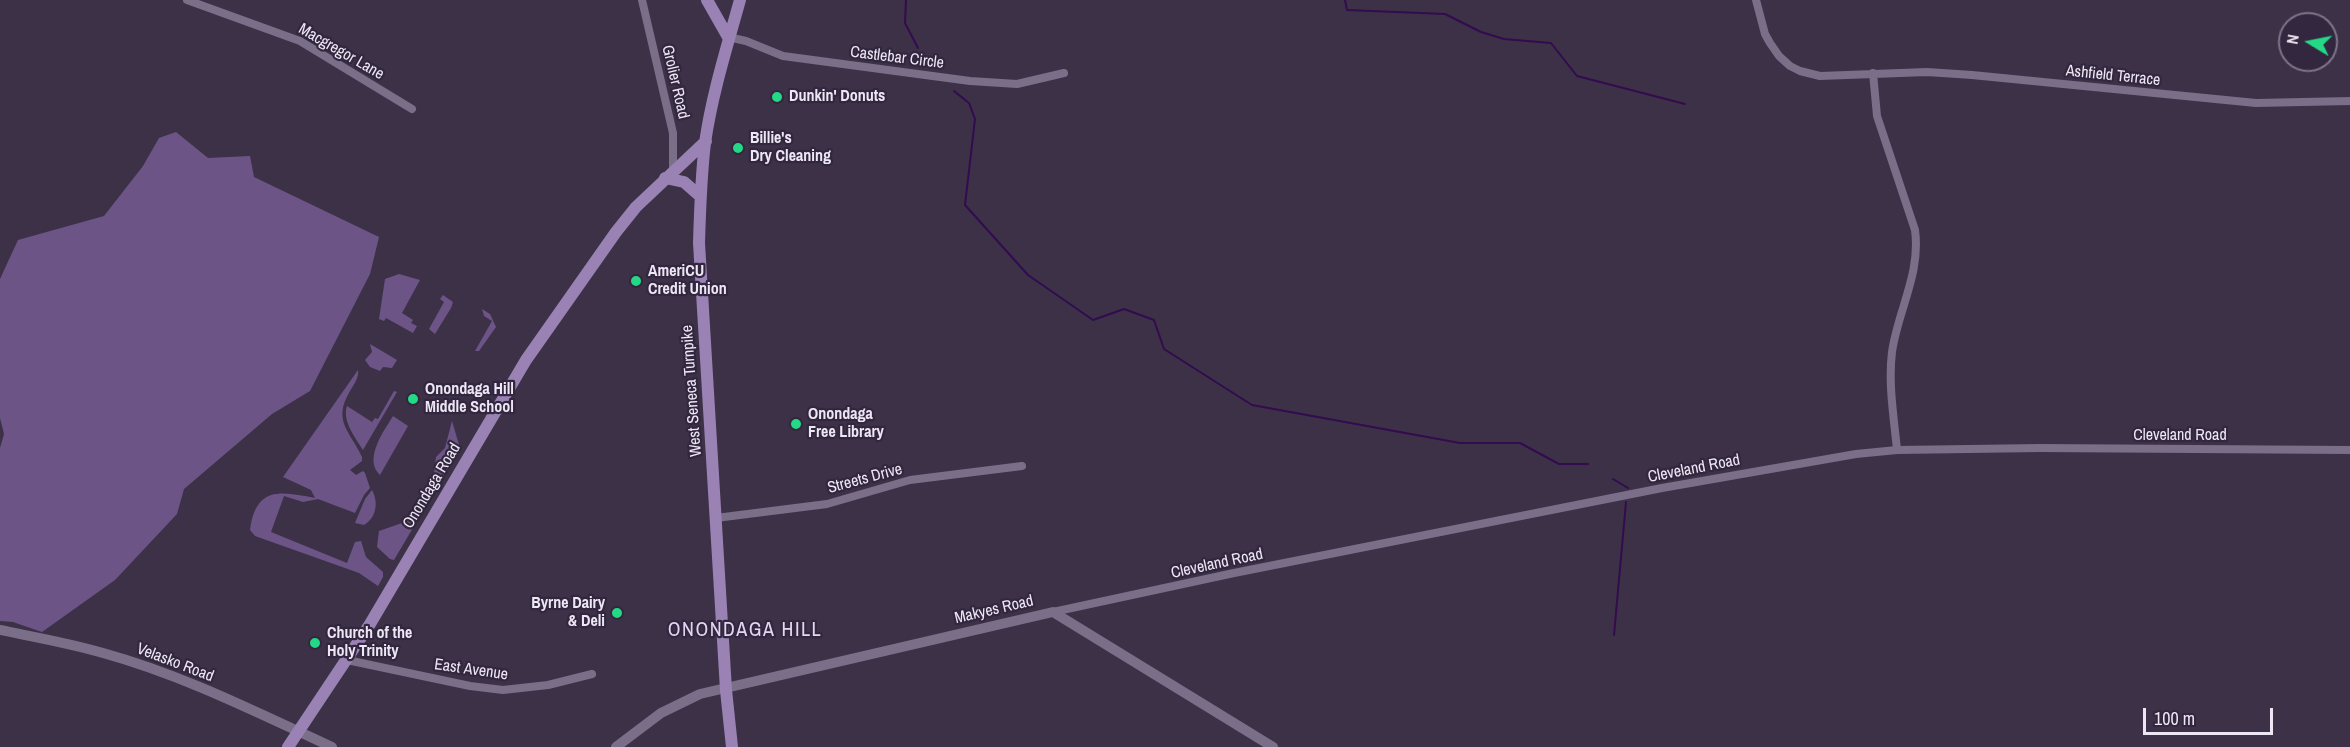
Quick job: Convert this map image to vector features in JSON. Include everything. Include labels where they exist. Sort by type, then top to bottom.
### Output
[{"type":"main road","points":[[707,0],[728,37]]},
{"type":"main road","name":"West Seneca Turnpike","points":[[732,747],[726,690],[699,243],[700,196],[706,141],[728,37],[740,0]]},
{"type":"main road","name":"Onondaga Road","points":[[288,747],[347,660],[526,360],[615,232],[636,207],[706,141]]},
{"type":"main road","points":[[669,175],[684,182],[700,196]]},
{"type":"street","name":"Macgregor Lane","points":[[187,0],[300,41],[412,110]]},
{"type":"street","name":"Grolier Road","points":[[642,0],[673,133],[669,175]]},
{"type":"street","name":"Ashfield Terrace","points":[[1756,0],[1765,34],[1779,56],[1800,71],[1820,76],[1927,72],[2256,103],[2350,101]]},
{"type":"street","name":"Castlebar Circle","points":[[728,37],[746,41],[783,56],[970,81],[1017,84],[1064,73]]},
{"type":"street","points":[[1873,74],[1876,116],[1915,230],[1917,246],[1914,272],[1892,354],[1896,450]]},
{"type":"street","name":"Cleveland Road","points":[[1053,612],[1234,573],[1662,488],[1808,461],[1896,450],[2040,448],[2350,450]]},
{"type":"street","name":"Streets Drive","points":[[716,518],[827,504],[910,480],[1022,466]]},
{"type":"street","name":"Makyes Road","points":[[726,690],[1053,612],[1273,747]]},
{"type":"street","name":"Velasko Road","points":[[0,630],[113,656],[242,705],[332,747]]},
{"type":"street","name":"East Avenue","points":[[347,660],[470,686],[504,690],[548,685],[592,674]]},
{"type":"street","points":[[616,747],[661,713],[700,694],[726,690]]},
{"type":"shaded area","points":[[176,132],[208,158],[250,156],[254,177],[379,237],[370,274],[310,391],[272,414],[184,489],[177,514],[115,580],[42,632],[13,622],[0,621],[0,448],[4,434],[0,418],[0,279],[18,240],[104,216],[143,166],[159,138]]},
{"type":"shaded area","points":[[399,274],[420,280],[402,313],[413,320],[411,323],[417,326],[413,333],[386,318],[384,321],[379,319],[385,279]]},
{"type":"shaded area","points":[[443,295],[453,302],[435,334],[429,329],[444,302],[440,299]]},
{"type":"shaded area","points":[[482,309],[490,314],[496,327],[479,351],[475,351],[492,321],[484,316]]},
{"type":"shaded area","points":[[370,344],[397,360],[392,368],[383,367],[380,371],[370,367],[365,360],[372,352]]},
{"type":"shaded area","points":[[358,370],[357,378],[345,401],[343,418],[348,433],[362,457],[362,461],[350,470],[356,475],[363,471],[370,488],[355,513],[318,499],[303,502],[284,496],[271,532],[347,563],[355,542],[361,541],[366,557],[383,572],[378,586],[359,573],[255,536],[250,530],[258,505],[272,495],[292,494],[315,498],[311,490],[283,477]]},
{"type":"shaded area","points":[[394,391],[397,392],[363,450],[348,423],[347,406],[372,422],[375,418],[378,419]]},
{"type":"shaded area","points":[[393,416],[408,426],[380,475],[375,468],[374,453],[380,437]]},
{"type":"shaded area","points":[[452,421],[460,448],[394,560],[390,559],[377,547],[379,531],[402,523],[408,518],[434,474],[436,457],[445,448]]},
{"type":"shaded area","points":[[372,490],[376,505],[374,514],[364,525],[355,523],[365,499]]},
{"type":"waterway","points":[[906,0],[905,23],[918,48]]},
{"type":"waterway","points":[[1345,0],[1347,10],[1445,14],[1481,32],[1504,39],[1551,43],[1577,76],[1685,104]]},
{"type":"waterway","points":[[954,91],[969,103],[975,119],[965,205],[1028,275],[1093,320],[1124,309],[1154,320],[1164,349],[1252,405],[1460,443],[1520,443],[1559,464],[1588,464]]},
{"type":"waterway","points":[[1613,479],[1628,488]]},
{"type":"waterway","points":[[1614,635],[1626,502]]},
{"type":"place","name":"Dunkin' Donuts","points":[[777,97]]},
{"type":"place","name":"Billie's Dry Cleaning","points":[[738,148]]},
{"type":"place","name":"AmeriCU Credit Union","points":[[636,281]]},
{"type":"place","name":"Onondaga Hill Middle School","points":[[413,399]]},
{"type":"place","name":"Onondaga Free Library","points":[[796,424]]},
{"type":"place","name":"Byrne Dairy & Deli","points":[[617,613]]},
{"type":"place","name":"Church of the Holy Trinity","points":[[315,643]]},
{"type":"district","name":"ONONDAGA HILL","points":[[745,631]]}]
